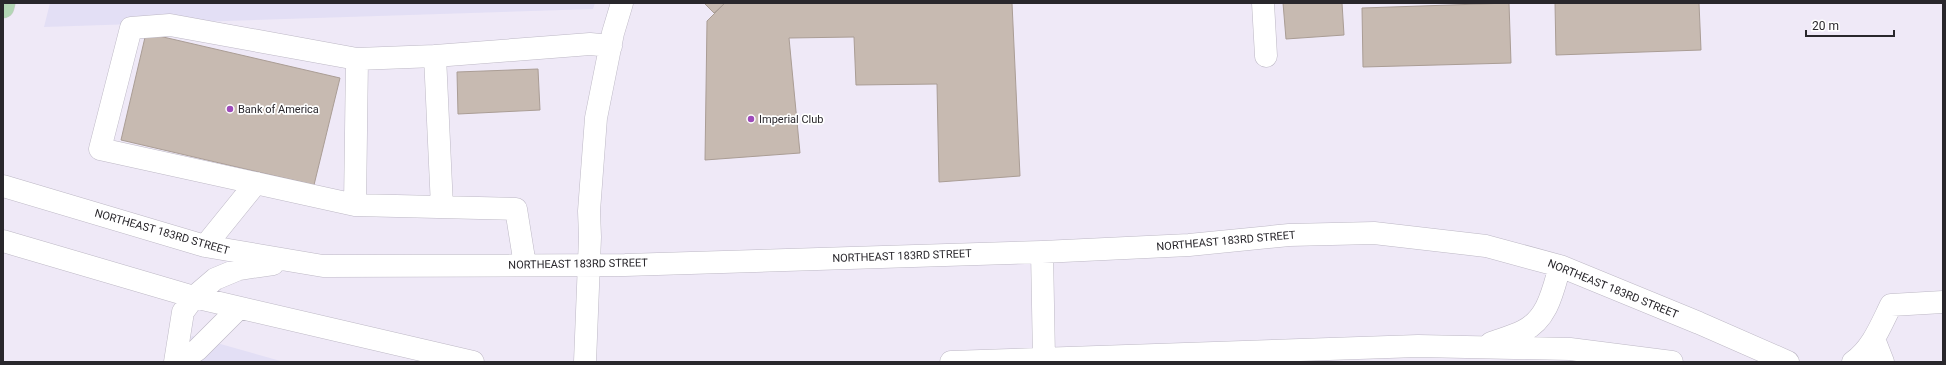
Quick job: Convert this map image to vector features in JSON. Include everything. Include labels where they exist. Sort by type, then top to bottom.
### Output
[{"type":"street","points":[[585,362],[590,237],[589,212],[595,133],[611,46],[622,3]]},
{"type":"street","points":[[1263,3],[1266,56]]},
{"type":"street","points":[[525,265],[516,209],[355,205],[100,149],[131,28],[170,25],[357,59],[436,56],[590,44],[611,46]]},
{"type":"street","points":[[436,56],[442,207]]},
{"type":"street","points":[[355,205],[357,59]]},
{"type":"street","points":[[205,246],[256,183]]},
{"type":"street","name":"NORTHEAST 183RD STREET","points":[[3,186],[205,246],[323,266],[589,264],[1042,252],[1189,245],[1289,235],[1374,233],[1486,246],[1560,266],[1699,323],[1788,362]]},
{"type":"street","points":[[3,241],[194,297],[473,362]]},
{"type":"street","points":[[1042,252],[1044,358]]},
{"type":"street","points":[[177,362],[183,312],[194,297],[215,279],[239,269],[264,267],[289,260]]},
{"type":"street","points":[[1481,347],[1524,331],[1543,316],[1551,297],[1560,266]]},
{"type":"street","points":[[1854,362],[1862,356],[1874,338],[1891,305],[1943,302]]},
{"type":"street","points":[[177,362],[197,350],[239,308]]},
{"type":"street","points":[[1874,338],[1883,362]]},
{"type":"street","points":[[951,362],[1044,358],[1389,354],[1481,347],[1570,349],[1672,362]]},
{"type":"shaded area","points":[[50,3],[595,3],[593,9],[44,27]]},
{"type":"shaded area","points":[[192,336],[284,362],[183,362]]},
{"type":"building","points":[[704,3],[725,3],[714,13]]},
{"type":"building","name":"Imperial Club","points":[[725,3],[1012,3],[1020,176],[939,182],[937,84],[856,85],[854,37],[789,38],[800,153],[705,160],[707,21]]},
{"type":"building","points":[[1283,3],[1342,3],[1344,35],[1286,39]]},
{"type":"building","points":[[1509,3],[1511,63],[1363,67],[1362,8]]},
{"type":"building","points":[[1555,3],[1699,3],[1701,50],[1556,55]]},
{"type":"building","name":"Bank of America","points":[[146,33],[340,78],[314,185],[121,140]]},
{"type":"building","points":[[538,69],[540,110],[458,114],[457,72]]},
{"type":"place","name":"Bank of America","points":[[230,109]]},
{"type":"place","name":"Imperial Club","points":[[751,119]]}]
